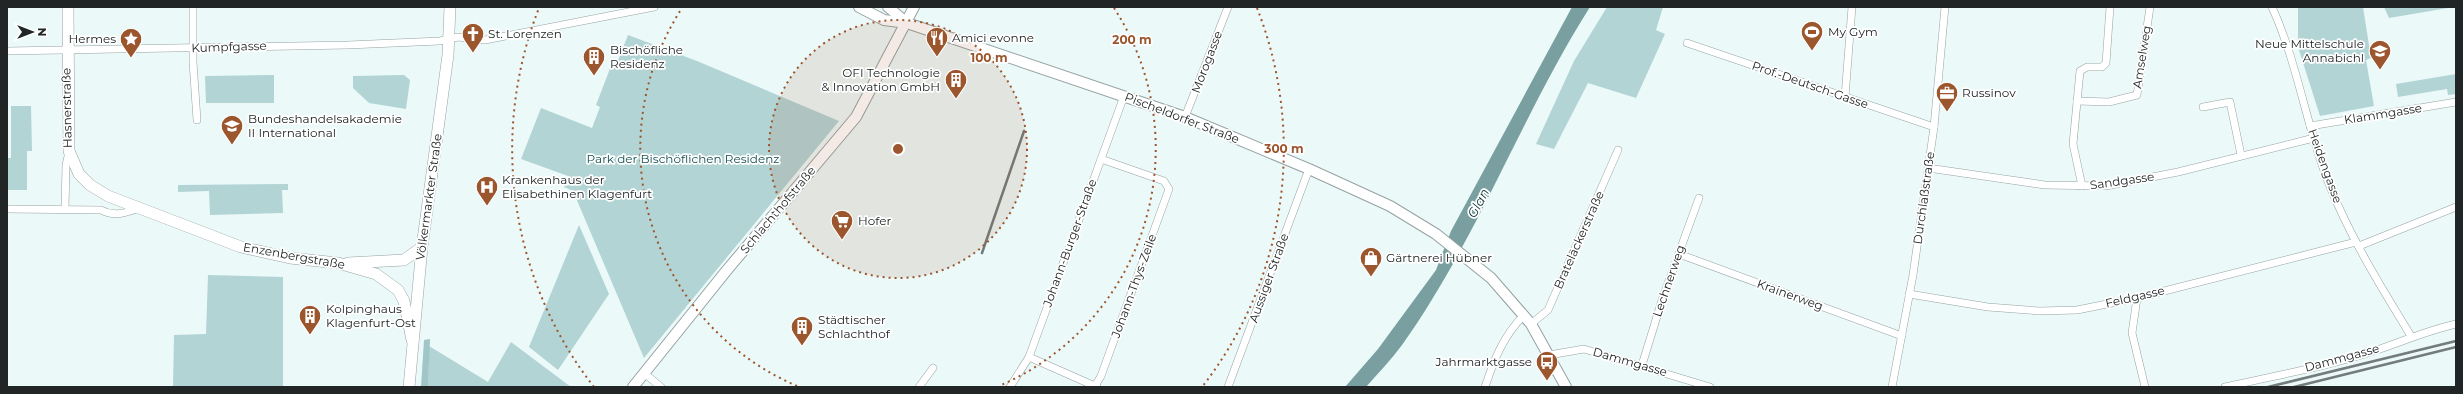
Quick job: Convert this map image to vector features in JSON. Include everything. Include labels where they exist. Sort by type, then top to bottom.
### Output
[{"type":"main road","name":"Hasnerstraße","points":[[68,7],[67,50],[69,150]]},
{"type":"main road","name":"Völkermarkter Straße","points":[[409,387],[412,340],[422,247],[450,39],[450,7]]},
{"type":"main road","name":"Pischeldorfer Straße","points":[[859,7],[884,20],[907,23],[1185,117],[1309,169],[1386,204],[1436,234],[1491,278],[1531,324],[1566,387]]},
{"type":"main road","name":"Pischeldorfer Straße","points":[[889,7],[907,23]]},
{"type":"main road","name":"Schlachthofstraße","points":[[633,387],[727,270],[856,117],[907,23],[914,7]]},
{"type":"main road","name":"Enzenbergstraße","points":[[69,150],[79,174],[90,185],[108,196],[241,247],[290,258],[338,263],[376,274],[398,290],[408,313],[412,340]]},
{"type":"main road","points":[[338,263],[404,260],[422,247]]},
{"type":"street","points":[[193,7],[193,47],[197,120]]},
{"type":"street","name":"Kumpfgasse","points":[[7,51],[348,45],[440,41],[458,37],[485,40],[654,7]]},
{"type":"street","name":"Morogasse","points":[[1185,117],[1228,7]]},
{"type":"street","points":[[1845,97],[1852,7]]},
{"type":"street","name":"Durchlaßstraße","points":[[1892,387],[1909,294],[1934,127],[1945,7]]},
{"type":"street","points":[[2082,186],[2073,144],[2080,71],[2087,67],[2102,67],[2108,59],[2110,7]]},
{"type":"street","name":"Amselweg","points":[[2077,101],[2109,102],[2136,95],[2150,7]]},
{"type":"street","name":"Heidengasse","points":[[2272,7],[2291,52],[2310,126],[2329,184],[2357,244],[2411,336]]},
{"type":"street","name":"Prof.-Deutsch-Gasse","points":[[1687,43],[1934,127]]},
{"type":"street","name":"Johann-Burger-Straße","points":[[1010,387],[1029,357],[1124,96]]},
{"type":"street","points":[[2203,107],[2230,102],[2241,155]]},
{"type":"street","name":"Klammgasse","points":[[2310,126],[2456,102]]},
{"type":"street","name":"Sandgasse","points":[[1928,168],[2045,185],[2082,186],[2132,182],[2314,138]]},
{"type":"street","name":"Hasnerstraße","points":[[65,209],[66,164],[69,150]]},
{"type":"street","name":"Brateläckerstraße","points":[[1531,324],[1548,310],[1618,150]]},
{"type":"street","name":"Johann-Thys-Zeile","points":[[1029,357],[1096,386],[1101,376],[1169,189],[1164,181],[1101,159]]},
{"type":"street","name":"Aussiger Straße","points":[[1228,387],[1309,169]]},
{"type":"street","name":"Lechnerweg","points":[[1642,365],[1699,198]]},
{"type":"street","name":"Feldgasse","points":[[1909,294],[1988,307],[2039,311],[2077,310],[2137,298],[2357,244],[2456,207]]},
{"type":"street","points":[[7,209],[102,210],[107,213],[124,214],[138,208]]},
{"type":"street","name":"Krainerweg","points":[[1679,254],[1902,336]]},
{"type":"street","points":[[2137,298],[2132,333],[2145,387]]},
{"type":"street","points":[[1485,387],[1500,347],[1514,325],[1524,315]]},
{"type":"street","name":"Dammgasse","points":[[2226,387],[2380,349],[2411,336],[2456,324]]},
{"type":"street","name":"Dammgasse","points":[[1549,355],[1584,349],[1642,365],[1710,387]]},
{"type":"street","points":[[919,387],[933,368]]},
{"type":"street","points":[[644,373],[660,387]]},
{"type":"green space","points":[[1607,7],[1663,7],[1656,30],[1665,34],[1636,98],[1588,83],[1554,149],[1536,144],[1574,61]]},
{"type":"green space","points":[[2298,7],[2363,7],[2371,58],[2366,60],[2374,106],[2320,116],[2298,47]]},
{"type":"green space","points":[[2384,7],[2454,7],[2389,18]]},
{"type":"green space","name":"Park der Bischöflichen Residenz","points":[[628,35],[697,61],[839,121],[644,358],[573,191],[564,187],[568,176],[521,159],[541,108],[592,128],[600,107],[596,105],[611,66],[615,68]]},
{"type":"green space","points":[[2456,74],[2456,94],[2448,95],[2447,89],[2398,97],[2396,84]]},
{"type":"green space","points":[[274,75],[274,103],[206,103],[205,76]]},
{"type":"green space","points":[[404,75],[410,80],[406,109],[369,103],[353,88],[353,76]]},
{"type":"green space","points":[[11,106],[31,106],[32,151],[27,151],[27,190],[7,190],[7,158],[11,158]]},
{"type":"green space","points":[[288,184],[288,190],[282,190],[283,213],[210,215],[209,191],[178,192],[178,185]]},
{"type":"green space","points":[[579,225],[609,294],[558,370],[529,347]]},
{"type":"green space","points":[[208,275],[283,277],[283,387],[173,387],[174,335],[206,334]]},
{"type":"green space","points":[[511,342],[571,387],[428,387],[429,346],[488,382]]},
{"type":"shaded area","points":[[430,339],[428,387],[421,387],[424,340]]},
{"type":"water","name":"Glan","points":[[1572,7],[1590,7],[1542,91],[1476,221],[1429,305],[1398,351],[1366,387],[1345,387],[1378,349],[1436,270],[1451,231]]},
{"type":"railway","points":[[982,253],[1024,131]]},
{"type":"railway","points":[[2268,387],[2456,341]]},
{"type":"railway","points":[[2294,387],[2456,347]]},
{"type":"place","name":"My Gym","points":[[1812,52]]},
{"type":"place","name":"St. Lorenzen","points":[[473,54]]},
{"type":"place","name":"Hermes","points":[[131,58]]},
{"type":"place","name":"Amici evonne","points":[[937,58]]},
{"type":"place","name":"Neue Mittelschule Annabichl","points":[[2380,70]]},
{"type":"place","name":"Bischöfliche Residenz","points":[[594,76]]},
{"type":"place","name":"OFI Technologie & Innovation GmbH","points":[[956,100]]},
{"type":"place","name":"Russinov","points":[[1947,112]]},
{"type":"place","name":"Bundeshandelsakademie II International","points":[[232,146]]},
{"type":"place","name":"Krankenhaus der Elisabethinen Klagenfurt","points":[[487,206]]},
{"type":"place","name":"Hofer","points":[[842,240]]},
{"type":"place","name":"Gärtnerei Hübner","points":[[1371,278]]},
{"type":"place","name":"Kolpinghaus Klagenfurt-Ost","points":[[310,336]]},
{"type":"place","name":"Städtischer Schlachthof","points":[[802,346]]},
{"type":"place","name":"Jahrmarktgasse","points":[[1547,382]]}]
